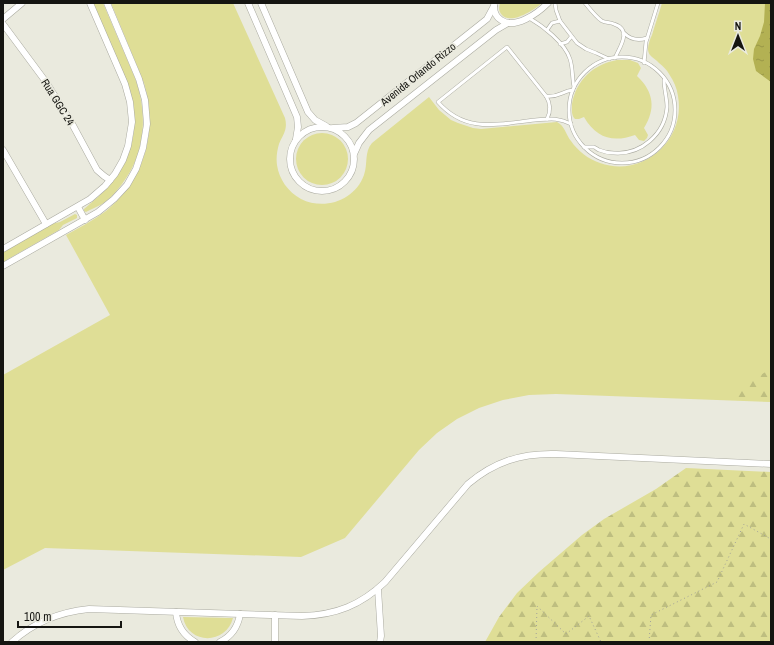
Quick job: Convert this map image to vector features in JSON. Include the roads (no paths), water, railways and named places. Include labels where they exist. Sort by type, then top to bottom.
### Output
[{"type":"street","points":[[3,18],[22,3]]},
{"type":"street","points":[[3,249],[78,207],[105,186],[123,160],[128,146],[132,122],[130,102],[125,84],[90,3]]},
{"type":"street","points":[[3,266],[98,212],[114,199],[127,185],[136,169],[143,148],[147,124],[145,100],[139,79],[107,3]]},
{"type":"street","points":[[248,3],[297,117],[298,127],[296,139],[290,155],[293,174],[301,184],[312,190],[331,190],[342,184],[350,175],[354,165],[354,154],[350,143],[339,131],[315,120],[308,112],[261,3]]},
{"type":"street","points":[[529,18],[548,3]]},
{"type":"street","points":[[495,5],[495,13],[501,21],[508,23]]},
{"type":"street","name":"Avenida Orlando Rizzo","points":[[330,128],[348,127],[356,123],[488,18],[495,5]]},
{"type":"street","name":"Avenida Orlando Rizzo","points":[[354,154],[359,143],[369,130],[496,30],[508,23],[518,22],[529,18]]},
{"type":"street","name":"Rua GGC 24","points":[[3,24],[46,82],[70,120],[97,170],[110,180]]},
{"type":"street","points":[[296,139],[310,128],[330,128]]},
{"type":"street","points":[[3,150],[46,224]]},
{"type":"street","points":[[78,207],[85,220]]},
{"type":"street","points":[[12,642],[25,631],[40,622],[58,614],[79,610],[89,609],[307,616],[332,612],[351,606],[378,589],[468,484],[493,467],[523,456],[545,454],[771,464]]},
{"type":"street","points":[[378,589],[381,636],[380,642]]},
{"type":"street","points":[[176,612],[178,622],[183,632],[191,640],[196,642]]},
{"type":"street","points":[[220,642],[228,638],[235,630],[238,625],[240,614]]},
{"type":"street","points":[[275,615],[275,642]]},
{"type":"lane","points":[[555,3],[560,21],[571,37],[581,46],[609,59]]},
{"type":"lane","points":[[585,3],[601,21],[615,24],[630,38],[640,40],[647,38]]},
{"type":"lane","points":[[644,62],[647,38],[658,3]]},
{"type":"lane","points":[[529,18],[547,30],[568,53],[572,69],[573,89],[569,105],[571,124],[575,135],[590,152],[604,160],[619,163],[641,159],[654,152],[665,141],[674,121],[674,98],[668,85],[654,68],[644,62],[634,59],[615,58],[598,63],[586,71],[573,89],[555,96],[546,96]]},
{"type":"lane","points":[[547,30],[552,23],[560,21]]},
{"type":"lane","points":[[615,58],[623,43],[624,33]]},
{"type":"lane","points":[[560,44],[567,42],[571,37]]},
{"type":"lane","points":[[547,119],[550,113],[550,106],[546,96],[507,47],[438,102],[455,117],[477,125],[547,119],[557,119],[571,124]]},
{"type":"lane","points":[[584,147],[593,147],[607,152],[621,153],[636,150],[653,138],[661,127],[666,114],[667,101],[664,88],[664,79]]},
{"type":"water","points":[[765,3],[771,3],[771,82],[756,71],[753,59],[754,49],[764,22]]}]
